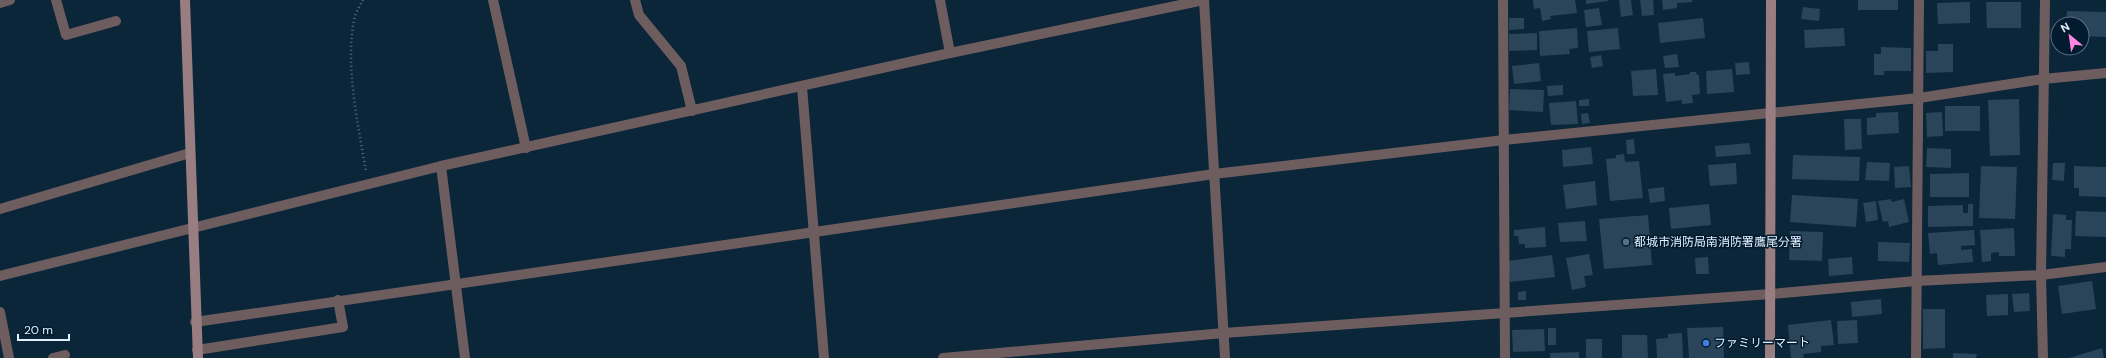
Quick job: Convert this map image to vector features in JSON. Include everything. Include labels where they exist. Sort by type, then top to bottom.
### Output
[{"type":"street","points":[[0,3],[10,0]]},
{"type":"street","points":[[56,0],[66,35],[116,21]]},
{"type":"street","points":[[185,0],[197,354],[343,327],[338,300]]},
{"type":"street","points":[[493,0],[526,148]]},
{"type":"street","points":[[635,0],[639,15],[681,66],[692,111]]},
{"type":"street","points":[[940,0],[950,53]]},
{"type":"street","points":[[0,276],[441,166],[950,53],[1204,0],[1226,358]]},
{"type":"street","points":[[1503,0],[1505,358]]},
{"type":"street","points":[[1770,358],[1772,113],[1771,0]]},
{"type":"street","points":[[1916,358],[1919,0]]},
{"type":"street","points":[[2043,358],[2041,275],[2045,0]]},
{"type":"street","points":[[195,322],[456,282],[813,234],[1214,174],[1504,140],[1918,98],[2043,80],[2106,73]]},
{"type":"street","points":[[802,87],[824,358]]},
{"type":"street","points":[[0,209],[190,153]]},
{"type":"street","points":[[441,166],[466,358]]},
{"type":"street","points":[[943,358],[1224,333],[1771,294],[1916,281],[2041,275],[2106,267]]},
{"type":"street","points":[[0,312],[9,358]]},
{"type":"street","points":[[53,358],[65,355]]},
{"type":"path","points":[[363,0],[354,18],[351,45],[354,102],[369,183]]},
{"type":"building","points":[[1533,0],[1575,0],[1577,13],[1550,16],[1551,19],[1542,21],[1540,8],[1534,9]]},
{"type":"building","points":[[1586,0],[1608,0],[1608,1],[1586,4]]},
{"type":"building","points":[[1619,0],[1631,0],[1633,15],[1621,17]]},
{"type":"building","points":[[1640,0],[1653,0],[1654,15],[1642,16]]},
{"type":"building","points":[[1662,0],[1692,0],[1693,2],[1677,3],[1677,8],[1663,10]]},
{"type":"building","points":[[1858,0],[1898,0],[1898,10],[1858,10]]},
{"type":"building","points":[[1970,2],[1970,23],[1938,24],[1937,3]]},
{"type":"building","points":[[1986,2],[2021,2],[2021,28],[1987,28]]},
{"type":"building","points":[[1803,7],[1820,9],[1819,21],[1801,19]]},
{"type":"building","points":[[1599,8],[1602,25],[1586,27],[1584,10]]},
{"type":"building","points":[[2067,11],[2106,12],[2106,37],[2090,36],[2090,16],[2067,16]]},
{"type":"building","points":[[1509,18],[1524,18],[1524,29],[1509,30]]},
{"type":"building","points":[[1703,18],[1705,38],[1660,43],[1658,23]]},
{"type":"building","points":[[1577,28],[1578,48],[1569,49],[1570,54],[1540,56],[1539,31]]},
{"type":"building","points":[[1618,28],[1620,49],[1589,52],[1587,31]]},
{"type":"building","points":[[1844,28],[1845,46],[1805,48],[1804,30]]},
{"type":"building","points":[[1537,33],[1537,50],[1509,51],[1509,34]]},
{"type":"building","points":[[1938,44],[1953,44],[1953,72],[1926,73],[1926,51],[1938,51]]},
{"type":"building","points":[[1881,47],[1911,48],[1911,71],[1884,71],[1884,75],[1874,75],[1874,54],[1881,54]]},
{"type":"building","points":[[1677,54],[1679,67],[1665,68],[1663,56]]},
{"type":"building","points":[[1601,55],[1603,66],[1592,68],[1590,57]]},
{"type":"building","points":[[1749,62],[1750,74],[1736,75],[1735,63]]},
{"type":"building","points":[[1539,63],[1541,81],[1514,84],[1512,66]]},
{"type":"building","points":[[1656,69],[1658,95],[1633,96],[1631,71]]},
{"type":"building","points":[[1732,69],[1734,92],[1707,94],[1706,71]]},
{"type":"building","points":[[1690,72],[1696,72],[1697,75],[1699,75],[1700,94],[1692,95],[1693,103],[1682,104],[1682,100],[1666,102],[1663,74],[1675,73],[1675,76],[1690,74]]},
{"type":"building","points":[[1563,85],[1563,95],[1548,96],[1547,86]]},
{"type":"building","points":[[1510,89],[1544,90],[1543,112],[1509,110]]},
{"type":"building","points":[[1589,99],[1589,106],[1579,106],[1579,100]]},
{"type":"building","points":[[2019,99],[2020,155],[1990,156],[1988,100]]},
{"type":"building","points":[[1576,101],[1578,124],[1551,125],[1549,103]]},
{"type":"building","points":[[1945,106],[1980,106],[1980,131],[1945,131]]},
{"type":"building","points":[[1898,112],[1899,133],[1867,135],[1867,118],[1876,117],[1876,113]]},
{"type":"building","points":[[1942,112],[1943,136],[1927,137],[1926,113]]},
{"type":"building","points":[[1588,113],[1590,123],[1582,124],[1581,114]]},
{"type":"building","points":[[1844,119],[1861,119],[1862,149],[1845,150]]},
{"type":"building","points":[[1634,139],[1635,154],[1627,154],[1626,140]]},
{"type":"building","points":[[1749,143],[1751,154],[1716,157],[1715,146]]},
{"type":"building","points":[[1591,147],[1593,164],[1563,167],[1562,150]]},
{"type":"building","points":[[1927,148],[1951,149],[1951,168],[1926,167]]},
{"type":"building","points":[[1624,154],[1625,162],[1639,161],[1643,198],[1610,201],[1606,159],[1616,158],[1616,155]]},
{"type":"building","points":[[1793,155],[1860,157],[1859,181],[1792,179]]},
{"type":"building","points":[[1867,162],[1890,163],[1889,181],[1865,180]]},
{"type":"building","points":[[1736,163],[1737,184],[1710,186],[1708,165]]},
{"type":"building","points":[[2053,163],[2065,163],[2064,181],[2052,180]]},
{"type":"building","points":[[1909,166],[1911,187],[1895,188],[1894,167]]},
{"type":"building","points":[[1981,166],[2017,167],[2015,219],[1979,218]]},
{"type":"building","points":[[2074,166],[2106,167],[2106,197],[2079,196],[2079,188],[2074,188]]},
{"type":"building","points":[[1969,173],[1969,197],[1930,197],[1930,174]]},
{"type":"building","points":[[1595,181],[1597,205],[1566,209],[1563,185]]},
{"type":"building","points":[[1664,187],[1665,201],[1650,203],[1648,189]]},
{"type":"building","points":[[1792,195],[1858,199],[1856,227],[1790,222]]},
{"type":"building","points":[[1891,199],[1892,202],[1904,199],[1909,222],[1889,227],[1888,221],[1883,222],[1878,201]]},
{"type":"building","points":[[1876,201],[1878,220],[1866,222],[1863,203]]},
{"type":"building","points":[[1709,204],[1711,225],[1671,229],[1669,208]]},
{"type":"building","points":[[1968,204],[1973,204],[1973,226],[1928,227],[1928,206],[1963,205],[1963,213],[1968,213]]},
{"type":"building","points":[[2076,211],[2106,212],[2106,237],[2075,236]]},
{"type":"building","points":[[2053,214],[2066,215],[2066,220],[2072,220],[2071,249],[2065,249],[2065,257],[2051,256]]},
{"type":"building","name":"都城市消防局南消防署鷹尾分署","points":[[1648,215],[1652,265],[1604,269],[1599,219]]},
{"type":"building","points":[[1585,221],[1587,241],[1560,242],[1558,223]]},
{"type":"building","points":[[1545,227],[1546,247],[1525,248],[1525,244],[1519,244],[1518,236],[1514,236],[1514,230]]},
{"type":"building","points":[[2014,228],[2015,256],[1999,256],[1999,252],[1991,253],[1991,261],[1982,262],[1980,230]]},
{"type":"building","points":[[1974,230],[1975,245],[1961,246],[1961,250],[1972,249],[1973,262],[1938,265],[1937,253],[1930,254],[1928,233]]},
{"type":"building","points":[[1790,231],[1823,232],[1822,261],[1789,260]]},
{"type":"building","points":[[1878,242],[1910,243],[1909,262],[1878,261]]},
{"type":"building","points":[[1589,254],[1593,275],[1584,276],[1586,287],[1572,290],[1566,258]]},
{"type":"building","points":[[1552,255],[1555,277],[1510,282],[1508,261]]},
{"type":"building","points":[[1708,257],[1709,274],[1696,274],[1695,258]]},
{"type":"building","points":[[1852,257],[1853,274],[1829,276],[1828,259]]},
{"type":"building","points":[[2092,281],[2096,309],[2062,314],[2058,286]]},
{"type":"building","points":[[1526,291],[1526,300],[1518,300],[1518,292]]},
{"type":"building","points":[[2029,293],[2030,311],[2014,312],[2012,294]]},
{"type":"building","points":[[2008,294],[2008,315],[1987,316],[1986,295]]},
{"type":"building","points":[[1881,299],[1882,314],[1852,317],[1851,302]]},
{"type":"building","points":[[1923,309],[1945,309],[1945,348],[1923,349]]},
{"type":"building","points":[[1831,320],[1834,345],[1821,346],[1821,352],[1803,354],[1804,358],[1791,358],[1788,325]]},
{"type":"building","points":[[1857,320],[1858,343],[1838,344],[1837,321]]},
{"type":"building","name":"ファミリーマート","points":[[1723,327],[1724,358],[1689,358],[1687,328]]},
{"type":"building","points":[[1548,328],[1556,328],[1556,345],[1548,345]]},
{"type":"building","points":[[1544,329],[1545,351],[1513,352],[1512,330]]},
{"type":"building","points":[[1682,333],[1683,358],[1657,358],[1656,339],[1668,338],[1668,334]]},
{"type":"building","points":[[1622,335],[1647,335],[1648,358],[1622,358]]},
{"type":"building","points":[[1586,339],[1602,339],[1602,358],[1586,358]]},
{"type":"building","points":[[2102,348],[2104,358],[2069,358]]},
{"type":"building","points":[[1579,352],[1579,358],[1550,358],[1550,353]]},
{"type":"building","points":[[1953,353],[1977,354],[1976,358],[1953,358]]},
{"type":"place","name":"都城市消防局南消防署鷹尾分署","points":[[1626,242]]},
{"type":"place","name":"ファミリーマート","points":[[1706,343]]}]
